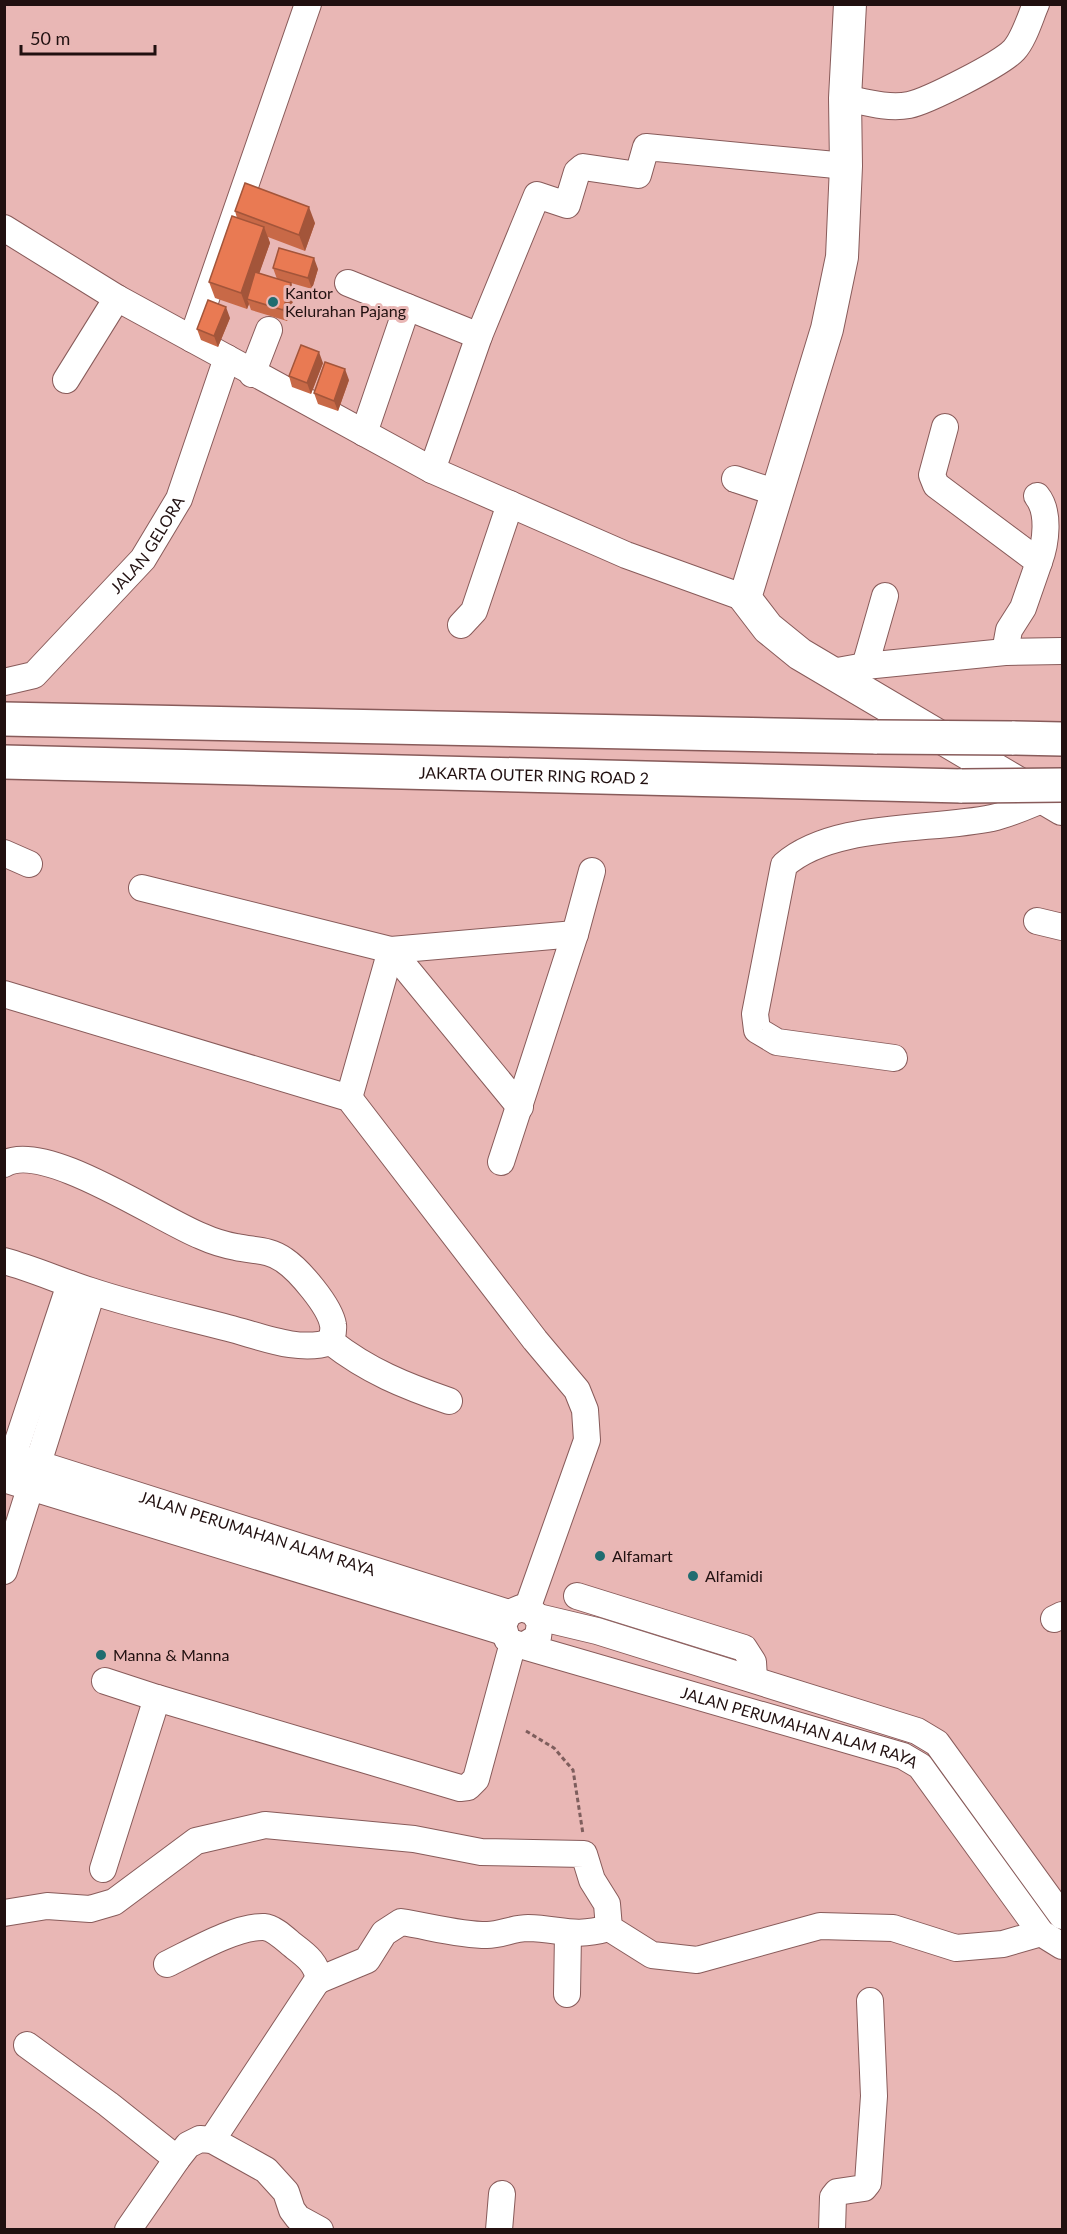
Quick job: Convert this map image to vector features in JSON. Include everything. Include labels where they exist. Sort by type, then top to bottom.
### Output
[{"type":"highway","points":[[4,719],[1062,739]]},
{"type":"highway","name":"JAKARTA OUTER RING ROAD 2","points":[[4,762],[962,786],[1056,798]]},
{"type":"main road","points":[[850,4],[845,99],[846,166],[842,257],[827,329],[745,598],[768,628],[800,654],[1056,798]]},
{"type":"street","points":[[192,339],[308,4]]},
{"type":"street","points":[[845,99],[888,105],[909,105],[965,80],[1002,60],[1016,49],[1036,4]]},
{"type":"street","points":[[432,470],[479,336],[534,198],[541,195],[567,205],[579,167],[638,175],[646,147],[846,166]]},
{"type":"street","points":[[4,228],[117,298],[252,374],[432,470],[626,555],[745,598]]},
{"type":"street","points":[[348,283],[479,336]]},
{"type":"street","points":[[66,381],[117,298]]},
{"type":"street","points":[[364,433],[407,307]]},
{"type":"street","points":[[252,374],[269,330]]},
{"type":"street","name":"JALAN GELORA","points":[[4,682],[34,675],[144,559],[179,499],[227,358]]},
{"type":"street","points":[[945,427],[932,475],[936,485],[1039,562]]},
{"type":"street","points":[[735,479],[777,493]]},
{"type":"street","points":[[1005,652],[1009,630],[1023,608],[1040,567],[1045,509],[1037,496]]},
{"type":"street","points":[[461,624],[474,611],[510,504]]},
{"type":"street","points":[[865,666],[885,596]]},
{"type":"street","points":[[832,672],[865,666],[1005,652],[1062,651]]},
{"type":"street","points":[[894,1058],[777,1041],[757,1030],[755,1014],[784,865],[797,854],[822,843],[872,832],[991,818],[1056,798]]},
{"type":"street","points":[[4,853],[29,864]]},
{"type":"street","points":[[501,1162],[575,934],[592,871]]},
{"type":"street","points":[[142,888],[391,950],[575,934]]},
{"type":"street","points":[[1037,921],[1062,927]]},
{"type":"street","points":[[349,1098],[391,950]]},
{"type":"street","points":[[391,950],[520,1107]]},
{"type":"street","points":[[4,994],[349,1098],[536,1341],[577,1390],[585,1410],[587,1440],[519,1626],[476,1779],[468,1786],[460,1788],[105,1681]]},
{"type":"street","points":[[4,1164],[25,1160],[56,1165],[89,1177],[149,1212],[202,1236],[237,1248],[270,1251],[286,1261],[327,1309],[334,1327],[331,1342]]},
{"type":"street","points":[[4,1260],[81,1288],[300,1346],[318,1346],[331,1342]]},
{"type":"street","points":[[6,1470],[81,1288]]},
{"type":"street","points":[[4,1571],[34,1475],[81,1288]]},
{"type":"street","points":[[331,1342],[358,1364],[397,1384],[449,1401]]},
{"type":"street","name":"JALAN PERUMAHAN ALAM RAYA","points":[[6,1470],[34,1475],[519,1626],[903,1756],[920,1766],[1052,1940]]},
{"type":"street","points":[[577,1596],[744,1648],[753,1662],[754,1679]]},
{"type":"street","points":[[597,1631],[605,1603]]},
{"type":"street","name":"JALAN PERUMAHAN ALAM RAYA","points":[[519,1626],[597,1631],[917,1731],[936,1743],[1062,1916]]},
{"type":"street","points":[[673,1654],[680,1627]]},
{"type":"street","points":[[103,1869],[156,1698]]},
{"type":"street","points":[[903,1756],[917,1731]]},
{"type":"street","points":[[4,1913],[46,1906],[90,1909],[114,1902],[196,1840],[265,1825],[414,1839],[481,1852],[588,1866],[607,1904],[609,1928]]},
{"type":"street","points":[[212,2140],[319,1980],[367,1960],[384,1933],[400,1922],[489,1935],[514,1928],[542,1928],[568,1934],[588,1934],[609,1928],[652,1955],[697,1960],[820,1926],[893,1928],[956,1948],[1052,1940]]},
{"type":"street","points":[[167,1964],[225,1936],[264,1927],[273,1930],[307,1956],[318,1971],[319,1980]]},
{"type":"street","points":[[567,1994],[568,1934]]},
{"type":"street","points":[[832,2229],[833,2197],[837,2192],[864,2188],[868,2183],[874,2097],[870,2001]]},
{"type":"street","points":[[27,2045],[108,2104],[177,2159]]},
{"type":"street","points":[[128,2229],[188,2145],[200,2139],[212,2140],[266,2170],[286,2192],[292,2210],[298,2218],[320,2229]]},
{"type":"street","points":[[499,2229],[502,2194]]},
{"type":"path","points":[[526,1731],[554,1748],[573,1770],[588,1866]]},
{"type":"building","points":[[245,183],[309,207],[299,235],[235,211]]},
{"type":"building","points":[[232,216],[264,227],[241,293],[209,282]]},
{"type":"building","points":[[279,248],[314,258],[308,278],[273,268]]},
{"type":"building","points":[[255,272],[291,283],[283,310],[247,299]]},
{"type":"building","points":[[208,300],[226,307],[214,336],[197,329]]},
{"type":"building","points":[[301,345],[319,352],[307,383],[289,376]]},
{"type":"building","points":[[325,362],[345,369],[334,401],[314,393]]},
{"type":"place","name":"Kantor Kelurahan Pajang","points":[[273,302]]},
{"type":"place","name":"Alfamart","points":[[600,1556]]},
{"type":"place","name":"Alfamidi","points":[[693,1576]]},
{"type":"place","name":"Manna & Manna","points":[[101,1655]]}]
